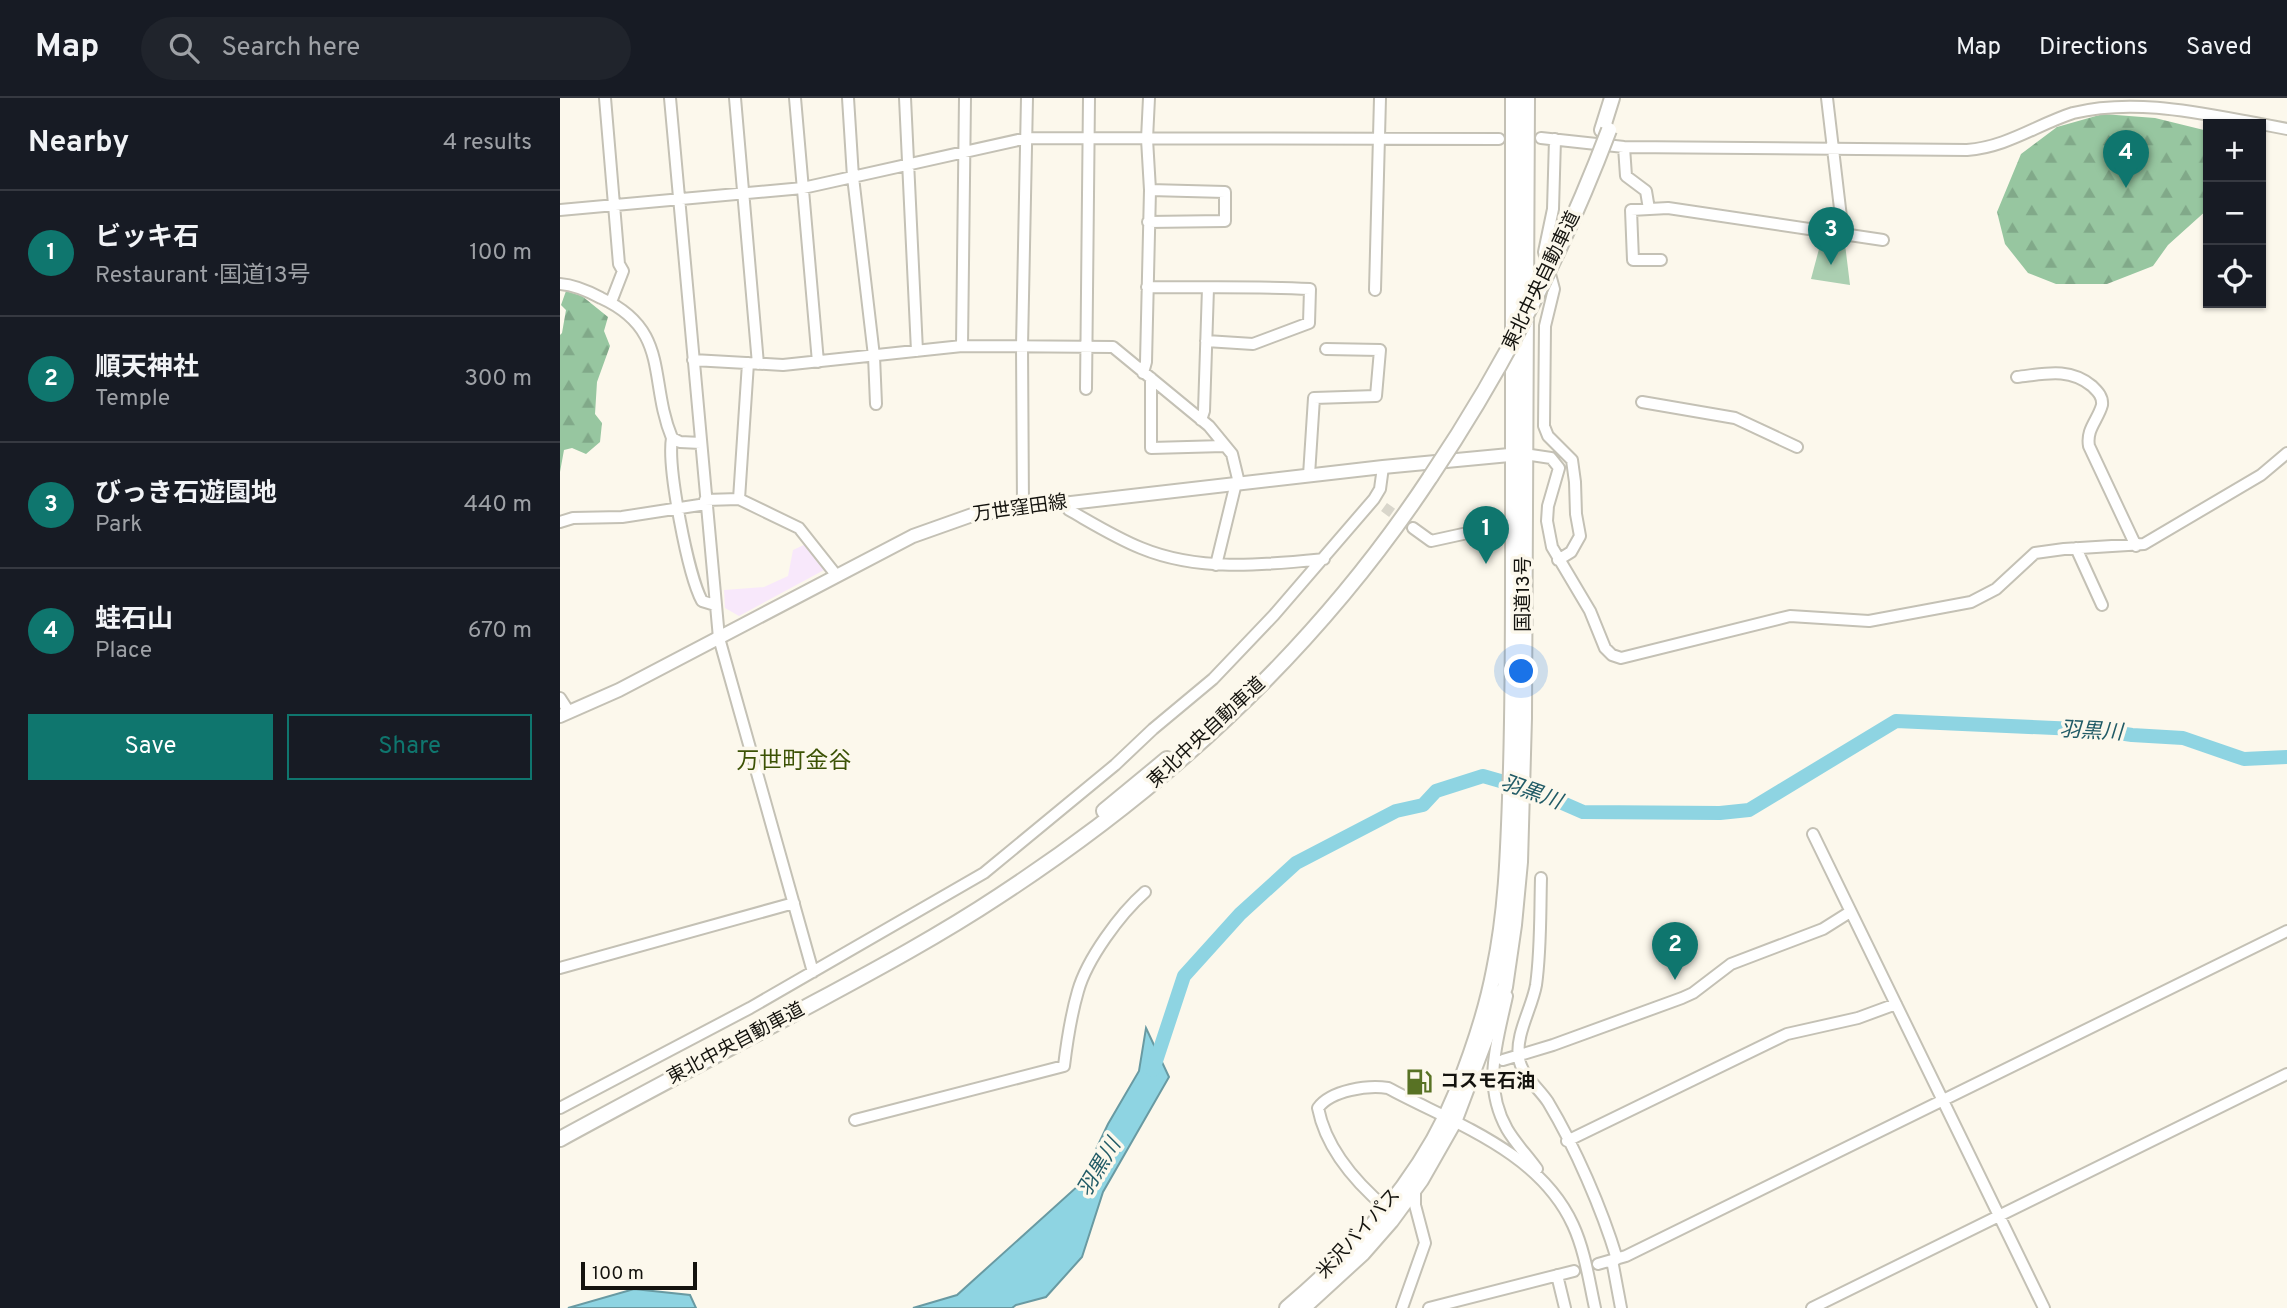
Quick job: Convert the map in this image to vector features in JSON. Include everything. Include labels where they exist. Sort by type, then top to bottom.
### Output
[{"type":"highway","name":"国道13号","points":[[1449,1120],[1490,1030],[1508,972],[1518,718],[1518,454],[1513,98]]},
{"type":"highway","name":"国道13号","points":[[1518,718],[1513,523],[1518,454],[1527,98]]},
{"type":"highway","name":"東北中央自動車道","points":[[560,1139],[833,992],[996,898],[1112,816],[1190,752],[1289,656],[1396,529],[1428,474],[1496,374],[1538,297],[1588,186],[1612,98]]},
{"type":"highway","name":"東北中央自動車道","points":[[1605,130],[1619,98]]},
{"type":"highway","name":"東北中央自動車道","points":[[560,1130],[940,922],[1048,852],[1108,807],[1186,744],[1280,652],[1355,566],[1428,474]]},
{"type":"highway","name":"国道13号","points":[[1449,1120],[1488,997],[1514,862]]},
{"type":"highway","name":"米沢バイパス","points":[[1287,1308],[1389,1215],[1415,1187],[1449,1120]]},
{"type":"highway","name":"米沢バイパス","points":[[1303,1308],[1363,1253],[1434,1139],[1449,1120]]},
{"type":"main road","name":"万世窪田線","points":[[564,714],[619,690],[913,536],[975,514],[1063,502],[1518,454]]},
{"type":"street","points":[[605,98],[619,264],[623,271],[611,302]]},
{"type":"street","points":[[670,98],[719,638],[813,972]]},
{"type":"street","points":[[735,98],[744,195],[753,364],[739,499]]},
{"type":"street","points":[[795,98],[818,362]]},
{"type":"street","points":[[848,98],[853,177],[874,356],[876,404]]},
{"type":"street","points":[[905,98],[917,351]]},
{"type":"street","points":[[962,346],[965,98]]},
{"type":"street","points":[[1023,507],[1022,346],[1027,98]]},
{"type":"street","points":[[1086,389],[1089,98]]},
{"type":"street","points":[[1149,98],[1146,362],[1152,448],[1224,446]]},
{"type":"street","points":[[1375,290],[1380,98]]},
{"type":"street","points":[[1827,98],[1843,234]]},
{"type":"street","points":[[1541,138],[1624,147],[1977,149],[2012,140],[2074,113],[2123,104],[2157,106],[2231,119]]},
{"type":"street","points":[[2266,125],[2287,129]]},
{"type":"street","points":[[560,210],[803,188],[1027,138],[1499,139]]},
{"type":"street","points":[[1555,139],[1553,209],[1544,251],[1553,289],[1545,326],[1544,426],[1548,436],[1572,460],[1580,536],[1571,552],[1558,560]]},
{"type":"street","points":[[1624,147],[1626,176],[1647,191],[1648,209]]},
{"type":"street","points":[[1148,222],[1225,221],[1225,192],[1150,190]]},
{"type":"street","points":[[1661,260],[1633,260],[1631,210],[1668,208],[1883,240]]},
{"type":"street","points":[[560,284],[580,288],[611,302],[638,323],[649,340],[672,438],[670,447],[691,575],[702,601],[715,605]]},
{"type":"street","points":[[1147,287],[1255,286],[1310,289],[1309,323],[1253,344],[1206,341]]},
{"type":"street","points":[[1201,420],[1204,411],[1208,288]]},
{"type":"street","points":[[693,360],[783,365],[962,346],[1113,347],[1201,420],[1232,454],[1237,483],[1216,565]]},
{"type":"street","points":[[1309,475],[1314,398],[1376,396],[1380,350],[1326,349]]},
{"type":"street","points":[[2017,377],[2049,373],[2068,374],[2085,381],[2098,391],[2102,406],[2088,432],[2089,446],[2136,546]]},
{"type":"street","points":[[1642,402],[1735,418],[1797,447]]},
{"type":"street","points":[[672,438],[680,442],[701,443]]},
{"type":"street","points":[[1518,454],[1551,458],[1559,468],[1548,506],[1547,521],[1552,547],[1590,611],[1605,648],[1612,655],[1621,658],[1790,616],[1869,621],[1971,602],[1996,589],[2035,553],[2076,548],[2136,546],[2152,540],[2261,475],[2287,453]]},
{"type":"street","points":[[560,1108],[813,972],[984,873],[1015,849],[1213,679],[1324,559],[1374,499],[1380,489],[1383,467]]},
{"type":"street","points":[[560,522],[573,518],[622,517],[739,499],[799,528],[837,576]]},
{"type":"street","points":[[1374,499],[1384,507]]},
{"type":"street","points":[[1063,502],[1069,510],[1142,548],[1184,561],[1216,565],[1324,559]]},
{"type":"street","points":[[1413,528],[1431,541],[1513,523]]},
{"type":"street","points":[[2076,548],[2102,605]]},
{"type":"street","points":[[688,555],[710,552]]},
{"type":"street","points":[[560,698],[564,714]]},
{"type":"street","points":[[1813,834],[2044,1308]]},
{"type":"street","points":[[1541,878],[1536,981],[1518,1056],[1526,1073],[1547,1101],[1605,1222],[1615,1259],[1621,1308]]},
{"type":"street","points":[[855,1120],[1065,1066],[1078,988],[1103,941],[1129,907],[1145,892]]},
{"type":"street","points":[[560,968],[794,903]]},
{"type":"street","points":[[1503,1060],[1682,998],[1693,993],[1731,964],[1823,929],[1850,912]]},
{"type":"street","points":[[1598,1265],[1942,1101],[2287,931]]},
{"type":"street","points":[[1508,972],[1507,995],[1492,1067],[1493,1090],[1507,1129],[1573,1225],[1580,1243],[1595,1308]]},
{"type":"street","points":[[1567,1141],[1796,1030],[1858,1018],[1896,1004]]},
{"type":"street","points":[[1812,1308],[2287,1074]]},
{"type":"street","points":[[1419,1220],[1389,1215],[1343,1164],[1321,1120],[1318,1108],[1323,1102],[1346,1092],[1388,1088],[1512,1154],[1544,1181]]},
{"type":"street","points":[[1402,1308],[1423,1252],[1424,1233],[1415,1205],[1415,1187]]},
{"type":"street","points":[[1429,1308],[1468,1304],[1574,1271]]},
{"type":"street","points":[[1557,1275],[1565,1308]]},
{"type":"shaded area","points":[[808,543],[826,569],[739,616],[725,608],[724,590],[764,587],[788,576],[793,550]]},
{"type":"green space","points":[[2103,114],[2155,118],[2203,130],[2203,214],[2168,245],[2153,266],[2107,284],[2056,284],[2028,273],[2005,244],[1997,212],[2021,154],[2057,127]]},
{"type":"green space","points":[[1839,236],[1844,236],[1850,285],[1811,279],[1819,249],[1840,251]]},
{"type":"green space","points":[[566,291],[582,296],[608,317],[604,331],[610,346],[597,382],[595,414],[602,423],[600,442],[586,454],[572,448],[564,450],[560,472],[560,335],[566,310],[561,305]]},
{"type":"water","points":[[1146,1028],[1169,1077],[1103,1192],[1082,1257],[1046,1297],[1012,1308],[913,1308],[957,1295],[1079,1185],[1108,1124],[1139,1071]]},
{"type":"water","points":[[634,1289],[690,1295],[696,1308],[568,1308]]},
{"type":"waterway","name":"羽黒川","points":[[1153,1070],[1184,976],[1240,914],[1296,863],[1396,811],[1423,805],[1436,791],[1483,776],[1535,791],[1583,812],[1720,813],[1749,810],[1896,721],[2099,730],[2183,738],[2244,759],[2287,757]]},
{"type":"tunnel","points":[[1384,507],[1413,528]]},
{"type":"place","name":"蛙石山","points":[[2126,188]]},
{"type":"place","name":"びっき石遊園地","points":[[1831,265]]},
{"type":"place","name":"ビッキ石","points":[[1486,564]]},
{"type":"place","name":"順天神社","points":[[1675,980]]},
{"type":"place","name":"コスモ石油","points":[[1419,1082]]},
{"type":"district","name":"万世町金谷","points":[[794,762]]}]
